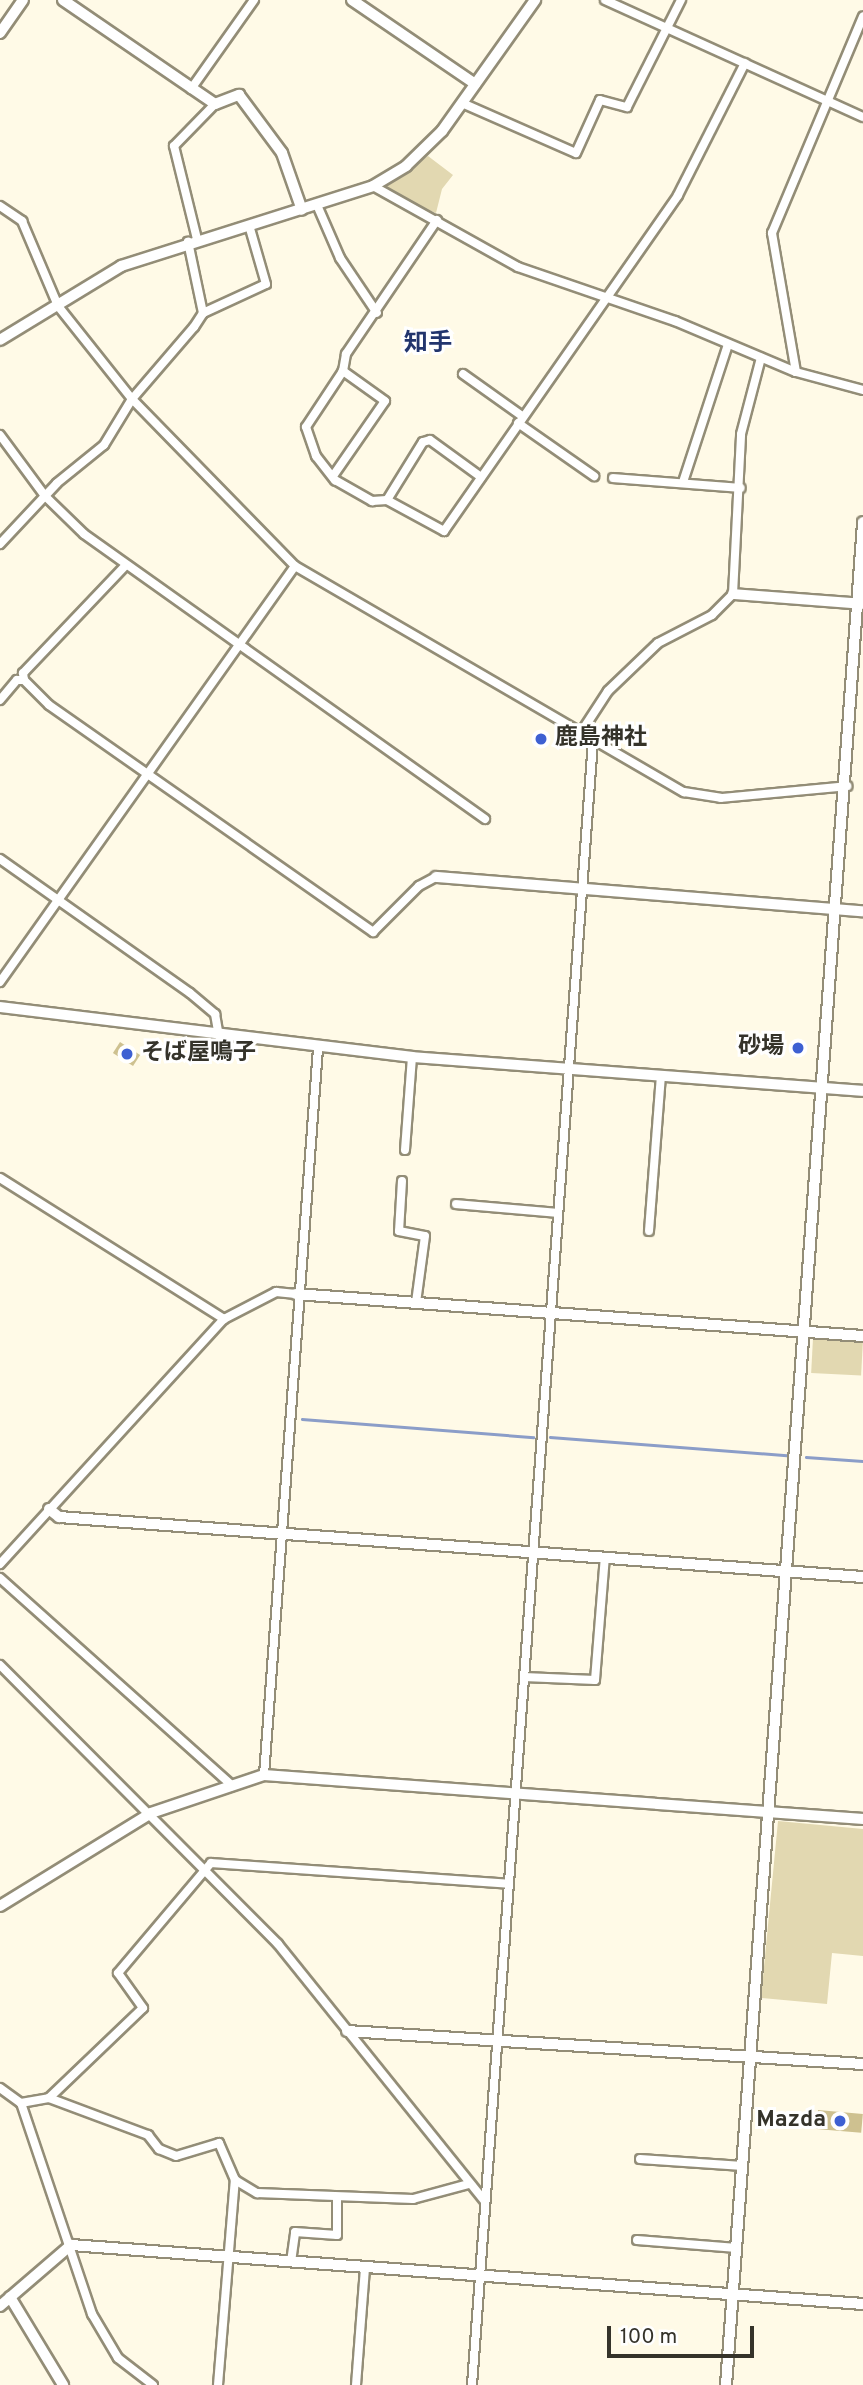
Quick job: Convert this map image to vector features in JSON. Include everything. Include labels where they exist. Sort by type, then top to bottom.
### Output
[{"type":"street","points":[[0,33],[23,0]]},
{"type":"street","points":[[63,0],[215,104]]},
{"type":"street","points":[[191,89],[254,0]]},
{"type":"street","points":[[352,0],[475,84]]},
{"type":"street","points":[[0,340],[121,266],[192,240],[302,210],[373,186],[406,166],[463,103],[535,0]]},
{"type":"street","points":[[605,0],[863,117]]},
{"type":"street","points":[[463,103],[576,153],[600,100],[627,107],[681,0]]},
{"type":"street","points":[[796,372],[772,233],[863,16]]},
{"type":"street","points":[[437,220],[377,313],[346,354],[343,371],[306,428],[316,456],[332,476],[372,501],[387,500],[444,531],[678,195],[745,63]]},
{"type":"street","points":[[203,313],[174,146],[215,104],[239,95],[282,153],[302,210]]},
{"type":"street","points":[[373,186],[381,195],[437,220],[519,267],[606,296],[796,372],[863,390]]},
{"type":"street","points":[[317,205],[341,258],[377,313]]},
{"type":"street","points":[[0,206],[22,221],[58,306],[132,399],[295,566],[593,743],[684,792],[721,798],[847,786]]},
{"type":"street","points":[[0,544],[45,496],[104,446],[132,399],[203,313],[265,284],[249,225]]},
{"type":"street","points":[[683,482],[728,344]]},
{"type":"street","points":[[580,734],[608,691],[658,643],[712,615],[733,594],[741,488],[741,435],[761,358]]},
{"type":"street","points":[[332,476],[384,401],[343,371]]},
{"type":"street","points":[[463,374],[594,476]]},
{"type":"street","points":[[0,435],[45,496],[125,566],[485,818]]},
{"type":"street","points":[[387,500],[423,442],[430,440],[481,477]]},
{"type":"street","points":[[613,478],[741,488]]},
{"type":"street","points":[[726,2385],[862,604],[863,522]]},
{"type":"street","points":[[125,566],[23,673],[24,680],[49,705],[373,932],[419,886],[436,877],[863,911]]},
{"type":"street","points":[[0,982],[295,566]]},
{"type":"street","points":[[733,594],[862,604]]},
{"type":"street","points":[[0,700],[17,680],[24,680]]},
{"type":"street","points":[[472,2385],[593,743]]},
{"type":"street","points":[[0,859],[198,1000],[215,1014],[219,1036]]},
{"type":"street","points":[[0,1007],[318,1048],[569,1070],[863,1091]]},
{"type":"street","points":[[264,1775],[296,1294],[318,1048]]},
{"type":"street","points":[[405,1150],[412,1057]]},
{"type":"street","points":[[649,1231],[661,1076]]},
{"type":"street","points":[[0,1178],[224,1318]]},
{"type":"street","points":[[402,1181],[399,1231],[425,1236],[416,1303]]},
{"type":"street","points":[[456,1204],[558,1213]]},
{"type":"street","points":[[0,1563],[224,1318],[276,1292],[863,1336]]},
{"type":"street","points":[[49,1509],[59,1517],[863,1577]]},
{"type":"street","points":[[524,1677],[595,1680],[605,1557]]},
{"type":"street","points":[[0,1578],[233,1786]]},
{"type":"street","points":[[0,1665],[207,1869],[278,1944],[469,2185],[484,2200]]},
{"type":"street","points":[[0,1906],[151,1813],[264,1775],[863,1819]]},
{"type":"street","points":[[49,2098],[142,2008],[118,1973],[211,1863],[508,1884]]},
{"type":"street","points":[[347,2031],[863,2064]]},
{"type":"street","points":[[0,2088],[21,2103],[51,2203],[71,2245],[92,2314],[118,2358],[153,2385]]},
{"type":"street","points":[[21,2103],[49,2098],[136,2129],[176,2156],[219,2143],[235,2180],[225,2258],[218,2385]]},
{"type":"street","points":[[640,2159],[743,2166]]},
{"type":"street","points":[[235,2180],[257,2193],[413,2199],[469,2185]]},
{"type":"street","points":[[291,2262],[295,2232],[337,2235],[337,2197]]},
{"type":"street","points":[[637,2240],[737,2248]]},
{"type":"street","points":[[0,2306],[71,2245],[863,2304]]},
{"type":"street","points":[[356,2385],[365,2267]]},
{"type":"street","points":[[10,2297],[63,2385]]},
{"type":"shaded area","points":[[428,156],[453,175],[442,189],[436,213],[384,192],[384,186]]},
{"type":"shaded area","points":[[813,1338],[863,1341],[861,1376],[811,1373]]},
{"type":"shaded area","points":[[778,1821],[863,1829],[863,1956],[832,1953],[827,2004],[761,1998]]},
{"type":"building","name":"そば屋鳴子","points":[[120,1042],[140,1055],[133,1066],[113,1053]]},
{"type":"building","name":"Mazda","points":[[818,2110],[863,2114],[861,2133],[816,2129]]},
{"type":"waterway","points":[[302,1419],[533,1437]]},
{"type":"waterway","points":[[550,1437],[786,1455]]},
{"type":"waterway","points":[[806,1457],[863,1461]]},
{"type":"place","name":"鹿島神社","points":[[541,739]]},
{"type":"place","name":"砂場","points":[[798,1048]]},
{"type":"place","name":"そば屋鳴子","points":[[127,1054]]},
{"type":"place","name":"Mazda","points":[[840,2121]]},
{"type":"district","name":"知手","points":[[428,345]]}]
